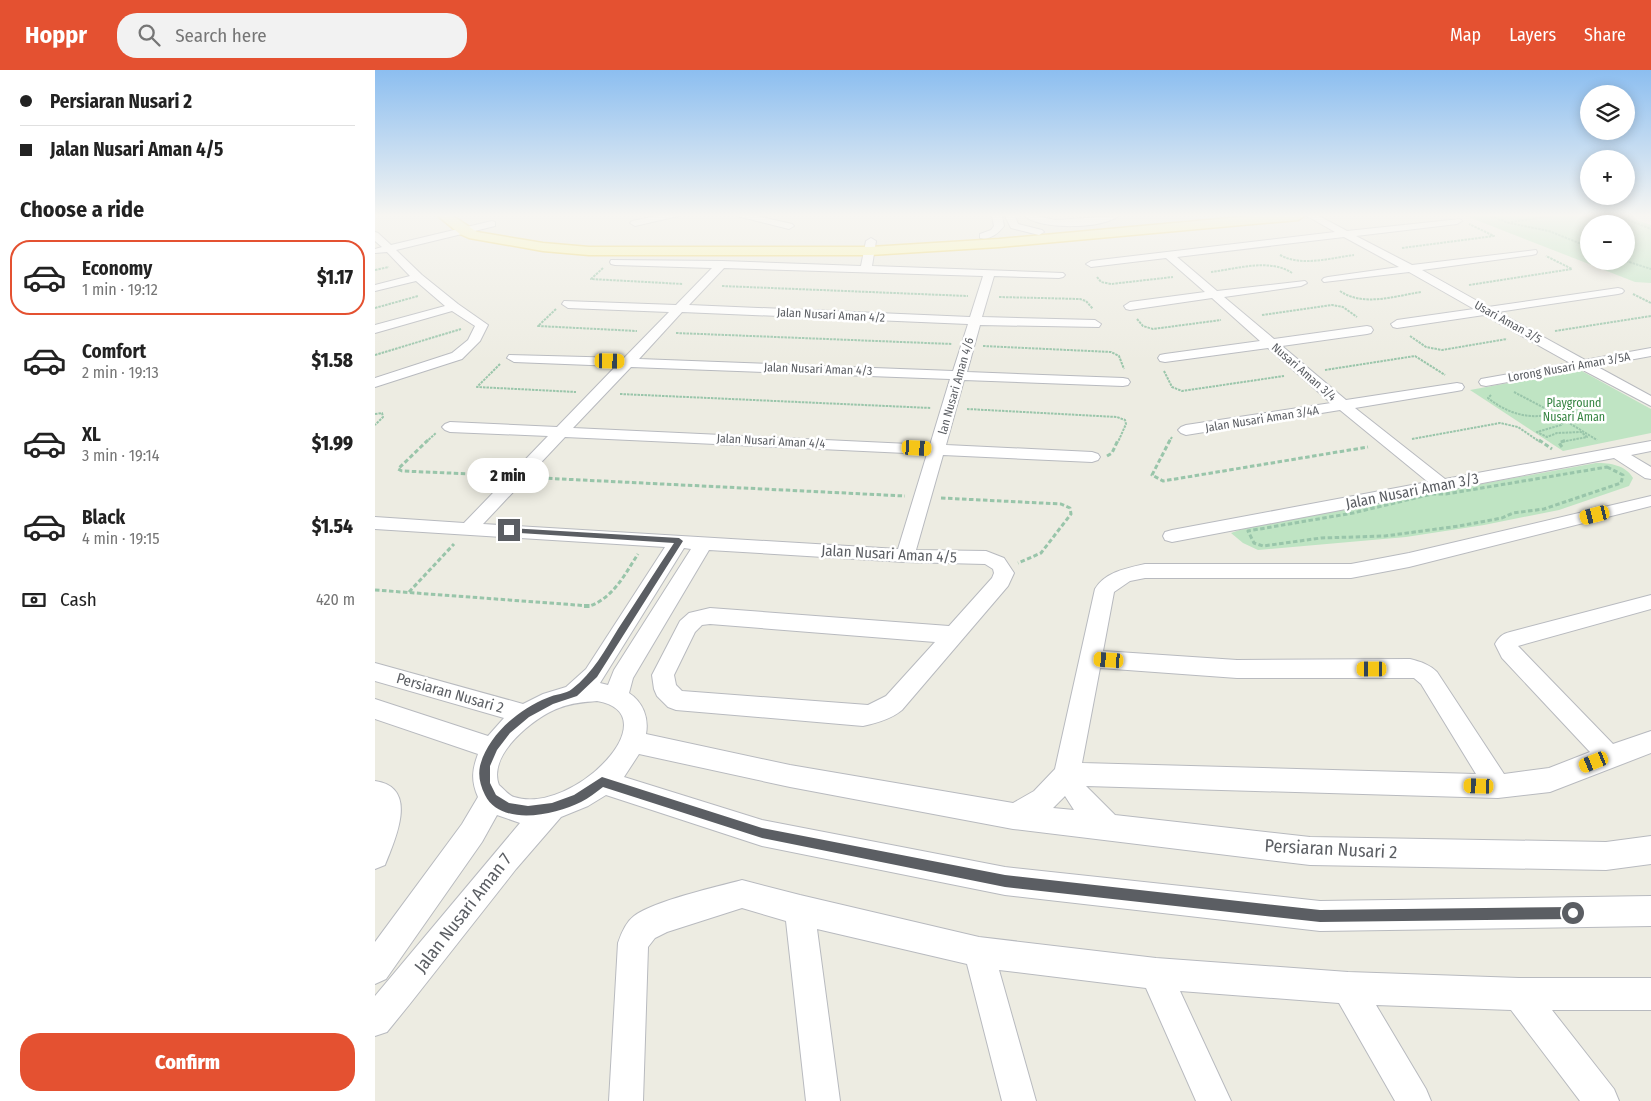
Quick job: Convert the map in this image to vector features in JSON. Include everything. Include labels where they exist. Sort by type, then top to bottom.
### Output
[{"type":"street","points":[[375,383],[457,356],[466,349],[481,330],[482,325],[454,307],[405,264]]},
{"type":"street","points":[[469,528],[722,264]]},
{"type":"street","points":[[725,264],[1059,275]]},
{"type":"street","points":[[851,269],[852,264]]},
{"type":"street","points":[[866,269],[867,264]]},
{"type":"street","name":"Nusari Aman 3/4","points":[[1178,264],[1444,490]]},
{"type":"street","name":"Usari Aman 3/5","points":[[1402,264],[1651,402]]},
{"type":"street","points":[[1328,280],[1446,264]]},
{"type":"street","name":"lan Nusari Aman 4/6","points":[[905,556],[989,274]]},
{"type":"street","points":[[375,288],[418,277]]},
{"type":"street","points":[[1129,306],[1301,283]]},
{"type":"street","points":[[1397,324],[1618,291]]},
{"type":"street","name":"Jalan Nusari Aman 4/2","points":[[568,304],[975,321],[1095,324]]},
{"type":"street","points":[[375,329],[454,307]]},
{"type":"street","points":[[1165,358],[1367,330]]},
{"type":"street","name":"Lorong Nusari Aman 3/5A","points":[[1486,382],[1651,352]]},
{"type":"street","name":"Jalan Nusari Aman 4/3","points":[[514,358],[629,361],[1123,382]]},
{"type":"street","name":"Jalan Nusari Aman 3/4A","points":[[1186,430],[1457,387]]},
{"type":"street","name":"Jalan Nusari Aman 4/4","points":[[450,428],[937,448],[1092,457]]},
{"type":"street","name":"Jalan Nusari Aman 3/3","points":[[1172,536],[1444,490],[1571,453],[1617,453],[1651,446]]},
{"type":"street","points":[[1617,453],[1651,474]]},
{"type":"street","points":[[1013,816],[1033,808],[1047,798],[1067,774],[1105,589],[1124,576],[1145,571],[1351,571],[1409,560],[1651,501]]},
{"type":"street","name":"Jalan Nusari Aman 4/5","points":[[375,523],[905,556],[986,558],[1002,566]]},
{"type":"street","points":[[574,693],[594,674],[679,541]]},
{"type":"street","points":[[375,968],[472,833],[492,798],[507,808],[528,811],[552,808],[577,798],[602,782],[622,762],[633,742],[636,722],[630,707],[616,696],[622,676],[704,542]]},
{"type":"street","points":[[954,635],[710,616],[697,618],[687,627],[663,675],[665,689],[676,700],[863,716],[875,715],[894,703],[954,635],[1001,580],[1004,573],[1002,566]]},
{"type":"street","points":[[1609,756],[1510,652],[1506,644],[1511,640],[1651,602]]},
{"type":"street","points":[[1091,658],[1237,669],[1410,668],[1421,671],[1429,678],[1498,786]]},
{"type":"street","name":"Persiaran Nusari 2","points":[[375,672],[525,714]]},
{"type":"street","name":"Persiaran Nusari 2","points":[[492,798],[485,784],[485,766],[493,748],[507,730],[525,714],[549,701],[574,693],[597,692],[616,696]]},
{"type":"street","points":[[375,709],[493,748]]},
{"type":"street","name":"Persiaran Nusari 2","points":[[633,742],[790,776],[1013,816],[1310,851],[1606,856],[1651,850]]},
{"type":"street","points":[[1067,774],[1498,786],[1550,780],[1609,756],[1651,742]]},
{"type":"street","points":[[1067,774],[1078,796],[1108,827]]},
{"type":"street","points":[[602,782],[762,833],[1005,881],[1320,916],[1651,912]]},
{"type":"street","points":[[375,792],[382,794],[388,801],[388,813],[375,855]]},
{"type":"street","name":"Jalan Nusari Aman 7","points":[[375,1020],[404,988],[520,841],[552,808]]},
{"type":"street","points":[[626,1101],[633,943],[644,927],[663,918],[742,894],[800,910],[979,952],[1156,974],[1348,988],[1519,994],[1651,994]]},
{"type":"street","points":[[800,910],[823,1101]]},
{"type":"street","points":[[979,952],[1019,1101]]},
{"type":"street","points":[[1156,974],[1214,1101]]},
{"type":"street","points":[[1348,988],[1414,1101]]},
{"type":"street","points":[[1519,994],[1602,1101]]},
{"type":"path","points":[[609,264],[591,279],[1084,300],[1103,320],[1095,324]]},
{"type":"path","points":[[1091,264],[1088,267],[1105,284],[1279,265],[1304,280],[1301,283]]},
{"type":"path","points":[[1636,264],[1651,269]]},
{"type":"path","points":[[1618,291],[1629,292],[1651,303]]},
{"type":"path","points":[[375,308],[435,292]]},
{"type":"path","points":[[568,304],[557,308],[538,326],[1116,353],[1127,376],[1127,380],[1123,382]]},
{"type":"path","points":[[1129,306],[1128,310],[1147,329],[1338,305],[1369,325],[1370,328],[1367,330]]},
{"type":"path","points":[[375,355],[480,324]]},
{"type":"path","points":[[1165,358],[1161,359],[1161,362],[1171,387],[1182,391],[1415,356],[1456,383],[1457,387]]},
{"type":"path","points":[[514,358],[503,361],[477,387],[949,408],[1125,420],[1126,424],[1112,453],[1107,456],[1092,457]]},
{"type":"path","points":[[1514,390],[1597,440],[1588,442]]},
{"type":"path","points":[[1496,393],[1488,398],[1503,409],[1514,414],[1543,416],[1553,414],[1564,422],[1561,425],[1537,432],[1547,437],[1557,434],[1581,432],[1587,437],[1559,443],[1571,453]]},
{"type":"path","points":[[375,414],[382,413],[383,417],[375,425]]},
{"type":"path","points":[[1186,430],[1173,436],[1153,471],[1152,474],[1156,478],[1170,482],[1500,423],[1519,427],[1571,453]]},
{"type":"path","points":[[450,428],[437,432],[400,465],[398,469],[402,471],[1061,504],[1070,508],[1071,514],[1041,553],[1023,562],[1002,566]]},
{"type":"path","points":[[1607,467],[1623,476],[1621,483],[1544,509],[1459,526],[1385,536],[1321,538],[1263,546],[1253,543],[1248,530],[1362,511],[1444,490],[1607,467]]},
{"type":"path","points":[[409,592],[469,528]]},
{"type":"path","points":[[375,590],[590,606],[601,604],[608,597],[648,539]]},
{"type":"green space","points":[[1635,264],[1651,264],[1651,283],[1635,282],[1604,270],[1635,270]]},
{"type":"green space","name":"Playground Nusari Aman","points":[[1580,370],[1651,409],[1651,433],[1563,451],[1470,390]]},
{"type":"green space","points":[[1596,463],[1612,464],[1626,470],[1633,478],[1629,486],[1559,510],[1484,525],[1406,537],[1258,550],[1243,543],[1231,533],[1251,526]]},
{"type":"route","points":[[509,530],[679,541],[594,674],[574,693],[549,701],[525,714],[507,730],[493,748],[485,766],[485,784],[492,798],[507,808],[528,811],[552,808],[577,798],[602,782],[762,833],[1005,881],[1320,916],[1573,913]]}]
